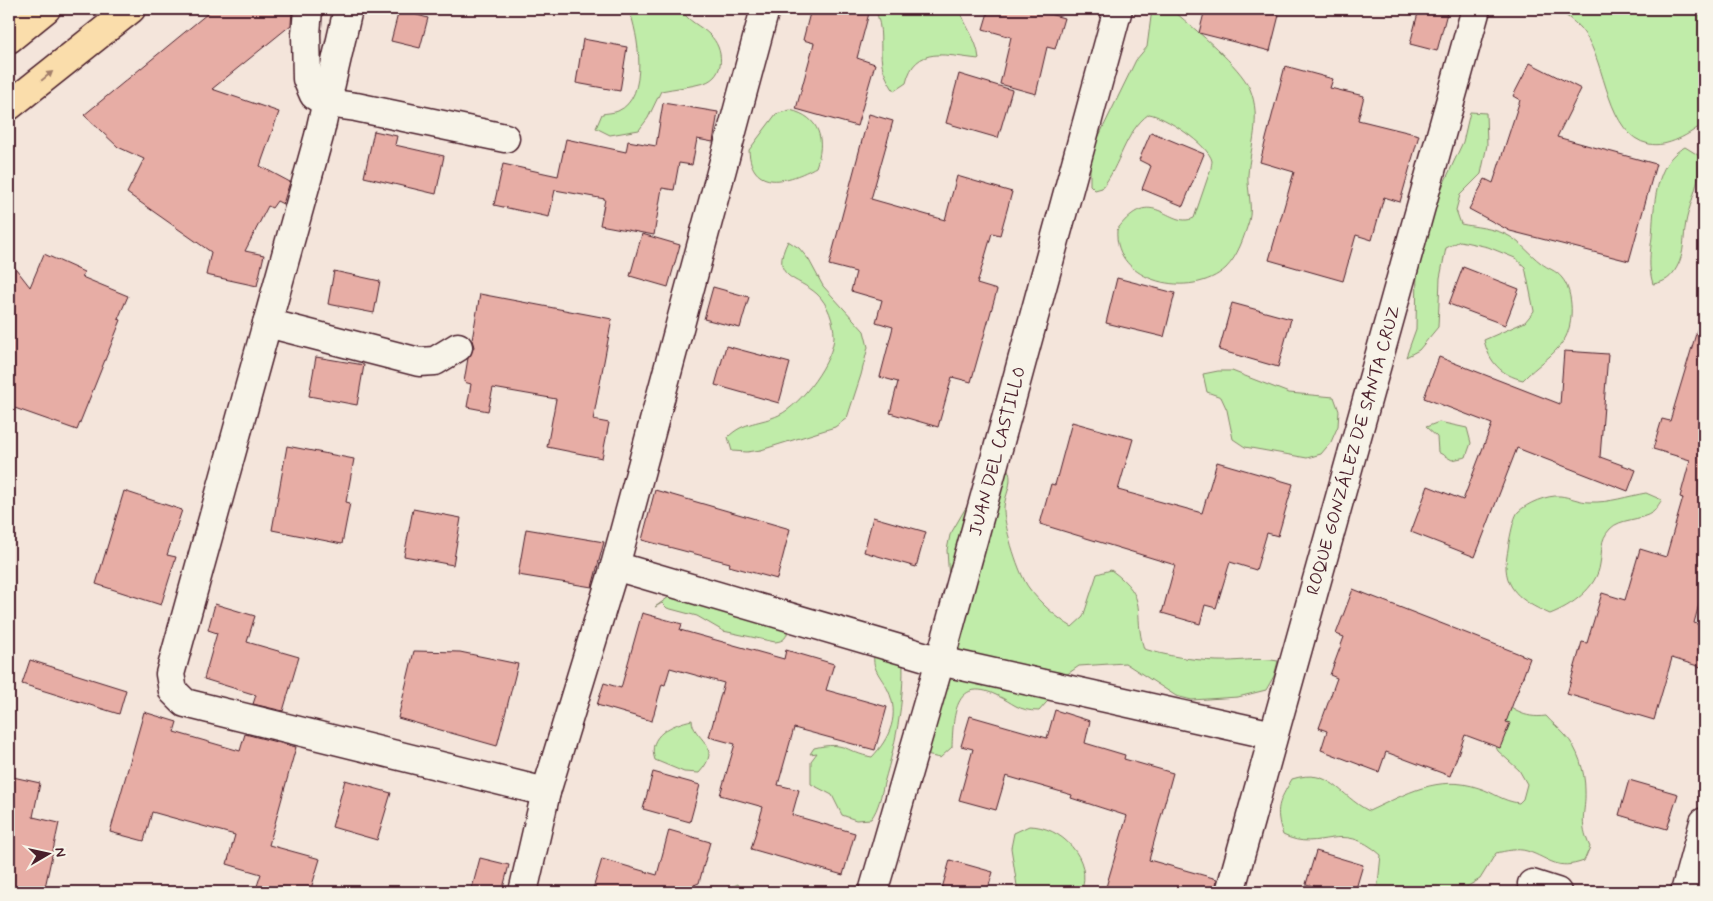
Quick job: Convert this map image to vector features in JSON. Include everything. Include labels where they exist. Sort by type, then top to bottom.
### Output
[{"type":"highway","points":[[9,106],[131,9]]},
{"type":"street","points":[[308,9],[306,34],[307,79],[314,95],[327,103],[356,107],[505,138]]},
{"type":"street","points":[[348,9],[327,103],[170,674],[173,691],[185,703],[546,792]]},
{"type":"street","points":[[523,892],[546,792],[615,566],[764,9]]},
{"type":"street","name":"JUAN DEL CASTILLO","points":[[874,892],[940,661],[1118,9]]},
{"type":"street","name":"ROQUE GONZÁLEZ DE SANTA CRUZ","points":[[1230,892],[1476,9]]},
{"type":"street","points":[[267,323],[419,362],[435,361],[458,347]]},
{"type":"street","points":[[615,566],[940,661],[1273,735]]},
{"type":"street","points":[[1685,892],[1704,822]]},
{"type":"street","points":[[1532,884],[1557,892]]},
{"type":"green space","points":[[629,9],[681,9],[687,17],[715,41],[720,54],[719,68],[711,79],[704,83],[661,91],[648,118],[639,130],[610,135],[596,128],[602,114],[618,111],[628,104],[638,79],[638,49]]},
{"type":"green space","points":[[875,9],[960,9],[976,45],[979,59],[944,55],[925,57],[917,62],[910,71],[906,83],[894,91],[882,65],[880,30]]},
{"type":"green space","points":[[1152,9],[1174,9],[1176,13],[1217,49],[1245,80],[1250,89],[1255,111],[1248,175],[1249,221],[1243,240],[1226,268],[1211,278],[1194,283],[1176,284],[1157,281],[1141,274],[1128,263],[1119,248],[1117,230],[1129,216],[1140,210],[1150,208],[1176,218],[1185,220],[1194,218],[1212,162],[1209,154],[1203,147],[1185,132],[1165,120],[1149,114],[1141,121],[1128,139],[1114,170],[1102,188],[1095,190],[1090,185],[1090,162],[1096,142],[1136,60],[1147,47]]},
{"type":"green space","points":[[1555,9],[1704,9],[1704,123],[1685,136],[1663,144],[1649,144],[1635,138],[1624,127],[1616,113],[1592,46],[1584,33],[1571,20]]},
{"type":"green space","points":[[790,110],[808,118],[818,131],[820,148],[816,167],[783,180],[764,178],[757,173],[751,164],[749,150],[776,114]]},
{"type":"green space","points":[[1470,112],[1486,113],[1487,145],[1481,174],[1460,195],[1456,210],[1461,224],[1495,230],[1515,240],[1546,267],[1560,275],[1566,284],[1571,300],[1570,326],[1564,340],[1555,351],[1523,380],[1508,375],[1497,366],[1489,355],[1484,340],[1525,322],[1534,311],[1525,267],[1515,258],[1488,247],[1460,241],[1446,248],[1440,278],[1438,327],[1419,350],[1406,357],[1416,329],[1417,268],[1438,196],[1463,142]]},
{"type":"green space","points":[[1685,147],[1698,155],[1699,172],[1686,222],[1681,256],[1677,267],[1670,277],[1653,284],[1650,272],[1650,255],[1655,200],[1661,174],[1675,154]]},
{"type":"green space","points":[[788,241],[799,248],[809,260],[823,286],[864,331],[868,347],[861,375],[847,418],[835,427],[761,450],[747,452],[732,451],[728,437],[734,432],[746,425],[779,415],[797,402],[815,381],[833,346],[833,325],[830,314],[821,298],[788,275],[784,270],[782,263],[783,253]]},
{"type":"green space","points":[[1232,371],[1289,393],[1334,397],[1339,411],[1338,426],[1331,442],[1321,454],[1307,458],[1245,447],[1233,439],[1227,410],[1221,397],[1207,392],[1203,374]]},
{"type":"green space","points":[[1439,422],[1467,428],[1471,443],[1466,457],[1452,460],[1438,452],[1437,437],[1426,427]]},
{"type":"green space","points":[[1004,464],[1010,475],[1010,481],[1004,511],[1013,551],[1025,582],[1033,594],[1049,610],[1072,627],[1083,617],[1097,574],[1111,570],[1123,580],[1136,598],[1144,649],[1198,660],[1263,659],[1278,661],[1274,676],[1266,690],[1238,697],[1192,700],[1176,696],[1125,663],[1079,666],[1066,675],[1059,688],[1039,711],[1020,708],[982,690],[972,691],[964,695],[955,713],[952,747],[940,758],[926,755],[949,580],[947,550],[950,535],[965,509]]},
{"type":"green space","points":[[1646,493],[1662,500],[1654,511],[1648,515],[1619,523],[1610,529],[1604,537],[1598,573],[1594,581],[1574,601],[1550,614],[1533,606],[1513,589],[1509,582],[1506,564],[1514,522],[1518,512],[1522,509],[1538,500],[1555,496],[1586,502],[1597,502]]},
{"type":"green space","points":[[673,594],[788,628],[787,634],[783,640],[775,642],[723,631],[697,616],[667,608],[662,603],[655,607]]},
{"type":"green space","points":[[902,648],[903,682],[899,716],[893,750],[881,797],[871,819],[856,820],[842,815],[832,795],[811,784],[811,761],[817,753],[810,754],[814,748],[833,745],[872,757],[884,742],[893,717],[893,708],[888,690],[875,667],[875,651]]},
{"type":"green space","points":[[1494,696],[1518,712],[1538,717],[1546,716],[1563,732],[1574,747],[1580,761],[1585,783],[1583,824],[1590,847],[1584,861],[1567,865],[1554,863],[1527,851],[1508,851],[1496,853],[1480,879],[1458,892],[1375,892],[1378,884],[1381,855],[1367,844],[1342,837],[1309,841],[1296,840],[1283,835],[1278,811],[1281,800],[1292,779],[1305,776],[1316,777],[1334,784],[1358,805],[1369,811],[1422,788],[1450,783],[1479,788],[1508,801],[1519,803],[1523,799],[1527,784],[1519,770],[1498,751],[1491,738]]},
{"type":"green space","points":[[692,720],[693,727],[708,749],[709,756],[699,773],[684,772],[655,760],[653,751],[658,737],[677,724]]},
{"type":"green space","points":[[1029,826],[1041,827],[1052,832],[1063,838],[1072,847],[1079,857],[1083,868],[1084,880],[1081,892],[1018,892],[1011,848],[1014,833]]},
{"type":"green space","points":[[738,884],[743,892],[714,892],[715,889],[725,890]]},
{"type":"building","points":[[213,9],[292,9],[291,25],[212,89],[279,112],[260,166],[290,182],[283,204],[277,201],[272,208],[268,206],[245,251],[264,255],[257,286],[206,275],[211,252],[127,193],[144,159],[118,147],[84,115]]},
{"type":"building","points":[[811,9],[853,9],[869,13],[857,58],[875,64],[857,126],[796,109],[814,43],[803,40]]},
{"type":"building","points":[[989,9],[1030,9],[1064,18],[1055,49],[1047,47],[1036,94],[1000,84],[1011,37],[983,29]]},
{"type":"building","points":[[1205,9],[1257,9],[1279,15],[1270,51],[1199,33]]},
{"type":"building","points":[[1419,9],[1448,9],[1437,51],[1410,44]]},
{"type":"building","points":[[399,10],[428,18],[420,48],[391,41]]},
{"type":"building","points":[[583,39],[627,47],[620,91],[576,83]]},
{"type":"building","points":[[1530,63],[1581,89],[1557,137],[1656,164],[1629,261],[1510,231],[1469,209],[1485,179],[1493,183],[1520,100],[1513,96]]},
{"type":"building","points":[[1285,66],[1333,79],[1330,88],[1364,96],[1358,120],[1419,135],[1400,202],[1384,197],[1372,240],[1356,235],[1343,281],[1269,260],[1294,172],[1260,162]]},
{"type":"building","points":[[959,74],[1012,90],[998,138],[946,123]]},
{"type":"building","points":[[663,103],[718,112],[713,142],[697,139],[692,165],[679,163],[674,190],[662,188],[654,235],[600,225],[605,199],[555,190],[549,217],[494,205],[503,164],[558,176],[566,139],[626,152],[628,141],[656,146]]},
{"type":"building","points":[[869,114],[893,121],[871,199],[945,220],[957,176],[1012,192],[1000,235],[992,233],[977,284],[997,290],[971,382],[952,377],[938,427],[890,413],[898,382],[880,377],[893,327],[876,322],[882,300],[851,291],[856,272],[829,265]]},
{"type":"building","points":[[374,131],[397,136],[395,145],[444,156],[436,194],[364,177]]},
{"type":"building","points":[[1151,132],[1204,154],[1183,206],[1142,189],[1151,166],[1139,160]]},
{"type":"building","points":[[642,234],[680,245],[668,287],[630,276]]},
{"type":"building","points":[[44,254],[84,272],[82,277],[128,296],[118,319],[121,320],[77,430],[9,406],[9,260],[30,287]]},
{"type":"building","points":[[1463,267],[1519,289],[1505,325],[1449,304]]},
{"type":"building","points":[[334,271],[380,281],[374,313],[328,304]]},
{"type":"building","points":[[1117,278],[1175,293],[1164,337],[1106,323]]},
{"type":"building","points":[[713,287],[749,297],[740,328],[704,319]]},
{"type":"building","points":[[480,294],[612,319],[593,420],[609,423],[602,458],[547,447],[556,399],[493,388],[488,411],[467,407],[471,384],[464,382],[468,358],[474,347],[472,340]]},
{"type":"building","points":[[1232,303],[1291,319],[1278,367],[1219,350]]},
{"type":"building","points":[[1698,327],[1704,328],[1704,586],[1694,623],[1704,626],[1704,668],[1672,658],[1654,720],[1567,694],[1582,642],[1587,643],[1602,593],[1625,600],[1640,549],[1666,557],[1683,498],[1680,497],[1690,460],[1653,449],[1662,419],[1670,421]]},
{"type":"building","points":[[726,346],[790,363],[779,403],[715,385]]},
{"type":"building","points":[[1564,351],[1608,354],[1600,457],[1636,470],[1628,491],[1517,448],[1475,557],[1411,532],[1428,486],[1463,500],[1492,424],[1424,398],[1439,357],[1560,404]]},
{"type":"building","points":[[316,357],[364,365],[357,405],[309,396]]},
{"type":"building","points":[[1072,422],[1133,439],[1118,490],[1202,513],[1217,462],[1293,484],[1278,536],[1267,533],[1256,570],[1230,562],[1216,608],[1205,605],[1200,624],[1162,613],[1175,565],[1040,524],[1051,484],[1055,485]]},
{"type":"building","points":[[287,446],[354,459],[346,502],[350,503],[342,544],[272,530]]},
{"type":"building","points":[[655,490],[790,529],[777,579],[729,566],[730,563],[642,540]]},
{"type":"building","points":[[124,491],[182,510],[167,555],[176,557],[161,605],[96,584]]},
{"type":"building","points":[[413,509],[461,518],[453,565],[404,556]]},
{"type":"building","points":[[873,517],[926,532],[916,567],[864,552]]},
{"type":"building","points":[[526,529],[604,542],[592,587],[518,575]]},
{"type":"building","points":[[1353,589],[1530,658],[1506,722],[1510,723],[1500,748],[1465,735],[1450,776],[1386,752],[1379,772],[1321,750],[1327,731],[1319,728],[1337,678],[1330,675],[1344,637],[1336,634]]},
{"type":"building","points":[[215,604],[255,616],[247,642],[299,657],[283,711],[253,704],[256,695],[204,679],[217,633],[208,630]]},
{"type":"building","points":[[642,613],[682,624],[680,630],[784,659],[786,650],[834,664],[826,690],[887,707],[875,750],[794,728],[778,785],[799,790],[792,815],[855,833],[843,875],[751,849],[763,807],[720,795],[735,744],[709,737],[724,683],[670,668],[665,685],[662,684],[652,721],[597,705],[604,683],[621,688]]},
{"type":"building","points":[[414,651],[460,652],[518,664],[497,746],[398,718]]},
{"type":"building","points":[[30,660],[126,690],[119,714],[22,684]]},
{"type":"building","points":[[1055,710],[1090,721],[1085,743],[1125,755],[1124,759],[1173,773],[1149,860],[1217,879],[1215,892],[1127,892],[1106,887],[1127,816],[1071,798],[1072,795],[1006,776],[996,810],[959,800],[973,749],[961,746],[970,716],[1047,738]]},
{"type":"building","points":[[144,712],[177,722],[174,732],[240,751],[245,734],[296,747],[269,845],[320,859],[310,892],[255,892],[261,874],[227,864],[235,835],[152,812],[144,841],[110,832]]},
{"type":"building","points":[[653,772],[700,785],[690,822],[643,809]]},
{"type":"building","points":[[13,777],[40,783],[33,817],[59,823],[44,892],[9,892],[9,796]]},
{"type":"building","points":[[345,780],[391,793],[377,840],[332,827]]},
{"type":"building","points":[[1629,780],[1678,794],[1667,829],[1619,815]]},
{"type":"building","points":[[669,830],[710,842],[699,883],[694,885],[696,886],[695,892],[592,892],[602,859],[657,875]]},
{"type":"building","points":[[1316,851],[1363,865],[1355,892],[1335,892],[1306,884]]},
{"type":"building","points":[[480,858],[509,865],[502,892],[471,892]]},
{"type":"building","points":[[950,860],[993,872],[987,892],[941,892]]}]
